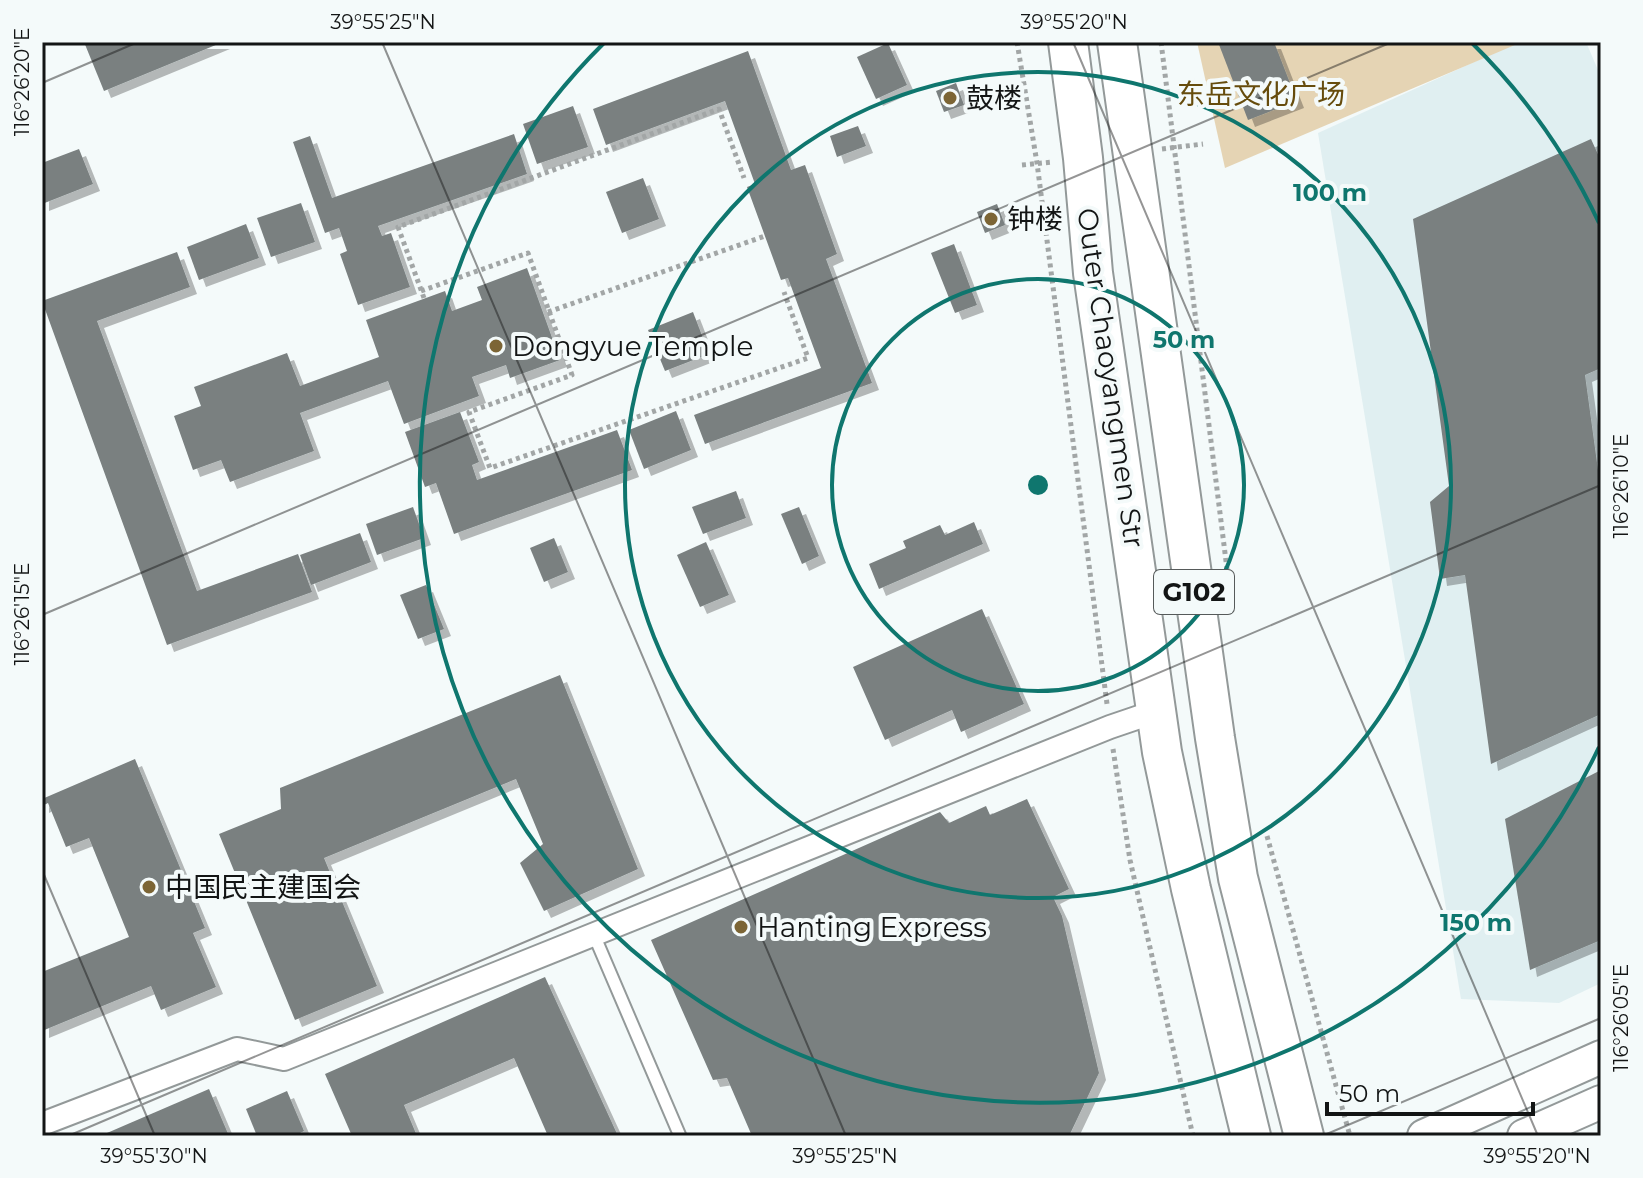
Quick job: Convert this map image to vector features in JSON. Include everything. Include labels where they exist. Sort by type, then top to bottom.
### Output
[{"type":"highway","name":"Outer Chaoyangmen Str","points":[[1068,42],[1083,158],[1093,273],[1162,752],[1191,889],[1251,1136]]},
{"type":"highway","name":"G102","points":[[1117,42],[1215,738],[1238,878],[1304,1136]]},
{"type":"main road","points":[[1424,1136],[1601,1057]]},
{"type":"main road","points":[[1524,1136],[1601,1102]]},
{"type":"street","points":[[42,1124],[237,1049],[284,1059],[1110,727],[1157,711]]},
{"type":"lane","points":[[594,935],[680,1136]]},
{"type":"path","points":[[1017,42],[1037,163],[1130,860],[1193,1136]]},
{"type":"path","points":[[1161,42],[1229,584]]},
{"type":"path","points":[[744,178],[719,109],[398,227],[422,295],[528,253],[572,375],[469,412],[490,468],[808,358],[784,292]]},
{"type":"path","points":[[548,312],[765,236]]},
{"type":"path","points":[[1265,831],[1350,1136]]},
{"type":"shaded area","points":[[1518,42],[1586,42],[1601,77],[1601,983],[1559,1003],[1461,999],[1318,133]]},
{"type":"green space","name":"东岳文化广场","points":[[1197,42],[1522,42],[1225,168]]},
{"type":"building","points":[[84,42],[223,42],[104,91]]},
{"type":"building","points":[[1218,42],[1274,42],[1297,101],[1248,120]]},
{"type":"building","points":[[888,43],[907,85],[876,99],[857,57]]},
{"type":"building","points":[[748,51],[791,170],[805,165],[837,254],[826,259],[872,383],[705,444],[694,415],[821,368],[788,278],[781,280],[747,187],[755,184],[725,101],[606,145],[593,109]]},
{"type":"building","name":"鼓楼","points":[[956,83],[964,105],[944,112],[936,91]]},
{"type":"building","points":[[573,106],[588,147],[537,164],[523,124]]},
{"type":"building","points":[[858,126],[866,146],[837,157],[830,136]]},
{"type":"building","points":[[514,134],[527,174],[378,226],[382,236],[391,233],[410,287],[358,305],[340,254],[347,251],[339,228],[325,233],[293,142],[310,136],[332,198]]},
{"type":"building","points":[[1591,139],[1601,161],[1601,368],[1585,375],[1601,492],[1601,714],[1491,764],[1465,575],[1440,579],[1430,502],[1449,486],[1413,219]]},
{"type":"building","points":[[79,149],[93,184],[42,204],[42,163]]},
{"type":"building","points":[[643,178],[659,219],[622,233],[606,192]]},
{"type":"building","points":[[301,203],[315,242],[271,257],[257,218]]},
{"type":"building","name":"钟楼","points":[[997,204],[1005,225],[985,233],[977,212]]},
{"type":"building","points":[[246,224],[259,258],[199,280],[187,247]]},
{"type":"building","points":[[954,244],[977,305],[955,313],[931,253]]},
{"type":"building","points":[[177,252],[190,287],[97,321],[197,591],[298,554],[312,592],[167,645],[42,301]]},
{"type":"building","points":[[527,268],[560,360],[510,378],[506,365],[472,377],[479,396],[404,424],[388,381],[300,413],[314,451],[230,482],[221,460],[193,470],[174,416],[201,406],[194,387],[287,353],[300,386],[379,357],[366,320],[445,291],[452,311],[482,300],[477,287]]},
{"type":"building","points":[[693,312],[709,354],[665,371],[648,330]]},
{"type":"building","points":[[676,411],[691,450],[644,469],[629,430]]},
{"type":"building","points":[[460,412],[479,462],[472,465],[477,480],[617,430],[632,470],[454,534],[436,483],[425,487],[405,432]]},
{"type":"building","points":[[736,491],[746,518],[703,534],[692,507]]},
{"type":"building","points":[[413,507],[424,538],[377,555],[366,524]]},
{"type":"building","points":[[799,507],[819,556],[802,564],[781,514]]},
{"type":"building","points":[[974,522],[983,544],[879,589],[869,564],[906,548],[903,541],[940,525],[945,535]]},
{"type":"building","points":[[360,533],[371,562],[311,585],[300,555]]},
{"type":"building","points":[[554,538],[568,572],[544,582],[530,548]]},
{"type":"building","points":[[706,542],[729,595],[700,607],[677,555]]},
{"type":"building","points":[[426,585],[444,629],[418,639],[400,595]]},
{"type":"building","points":[[982,609],[1024,704],[961,732],[952,710],[885,740],[853,667]]},
{"type":"building","points":[[560,675],[638,869],[544,911],[520,863],[543,844],[516,779],[324,858],[377,986],[295,1020],[219,834],[281,809],[280,788]]},
{"type":"building","name":"中国民主建国会","points":[[135,759],[205,928],[193,933],[216,987],[161,1010],[151,986],[42,1031],[42,972],[129,937],[89,838],[66,847],[48,803],[42,806],[42,799]]},
{"type":"building","points":[[1601,770],[1601,940],[1530,970],[1505,819]]},
{"type":"building","points":[[1027,799],[1069,889],[1053,897],[1062,916],[1099,1073],[1069,1136],[752,1136],[727,1078],[713,1080],[651,940],[940,812],[949,823],[986,806],[990,815]]},
{"type":"building","points":[[545,977],[618,1136],[548,1136],[514,1058],[404,1105],[417,1136],[352,1136],[325,1074]]},
{"type":"building","points":[[209,1089],[229,1136],[100,1136]]},
{"type":"building","points":[[287,1091],[304,1131],[294,1136],[257,1136],[246,1109]]},
{"type":"place","name":"鼓楼","points":[[950,98]]},
{"type":"place","name":"钟楼","points":[[991,219]]},
{"type":"place","name":"Dongyue Temple","points":[[496,346]]},
{"type":"place","name":"中国民主建国会","points":[[149,887]]},
{"type":"place","name":"Hanting Express","points":[[741,927]]}]
